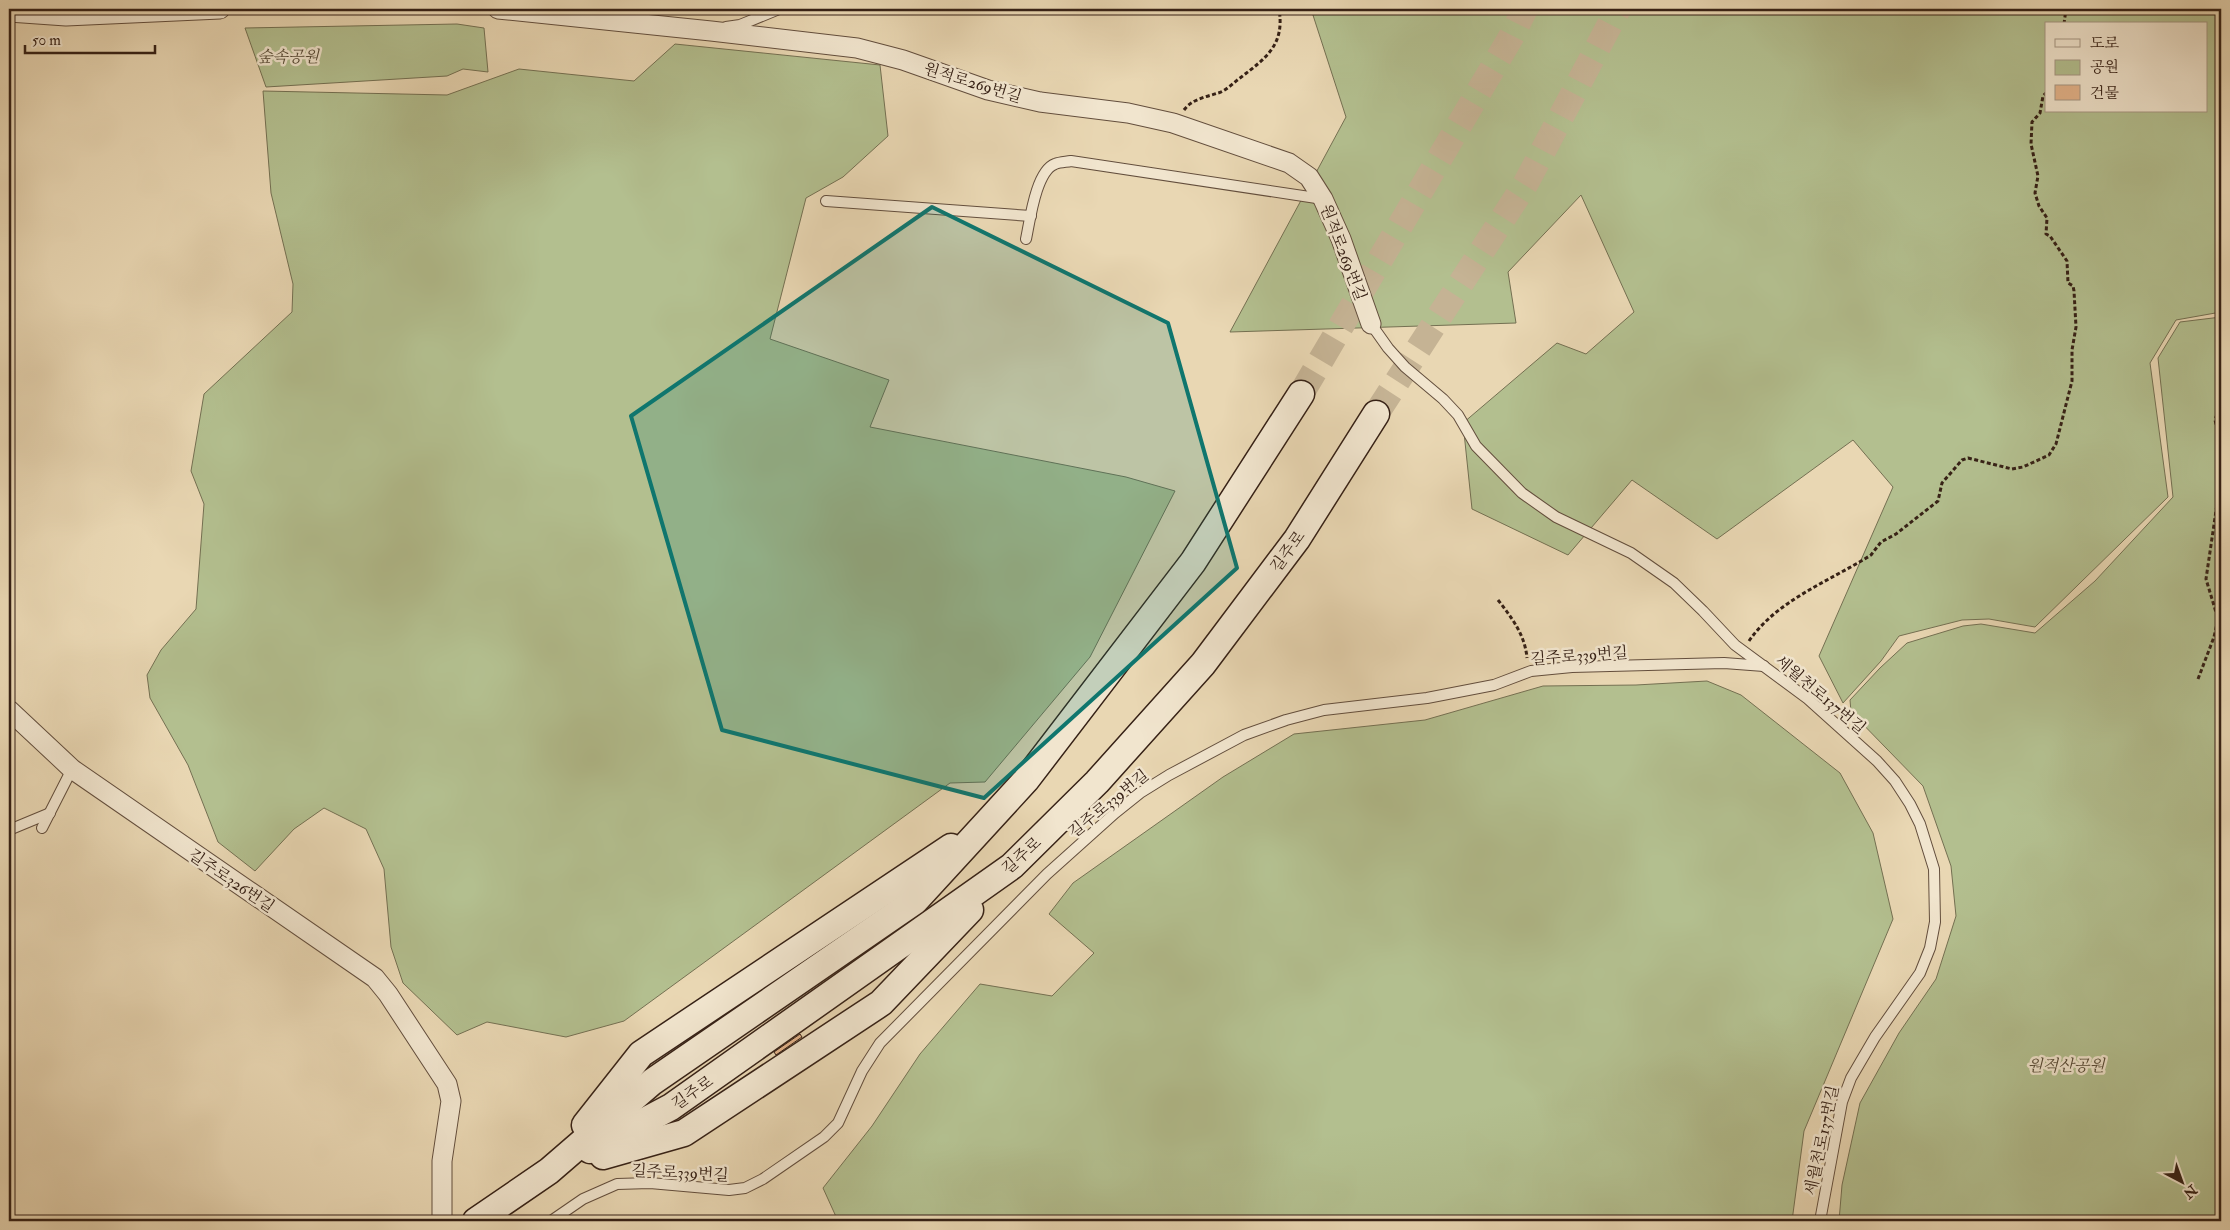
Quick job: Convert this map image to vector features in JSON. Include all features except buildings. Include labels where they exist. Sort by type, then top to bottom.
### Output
[{"type":"main road","points":[[549,1171],[641,1054],[988,822],[1026,780],[1193,562],[1300,394]]},
{"type":"main road","name":"길주로","points":[[476,1221],[549,1171],[671,1108],[1012,866],[1096,782],[1203,664],[1297,539],[1376,414]]},
{"type":"main road","points":[[549,1171],[684,1133],[881,1003],[1012,866]]},
{"type":"street","points":[[9,12],[66,16],[220,9]]},
{"type":"street","name":"원적로269번길","points":[[498,9],[711,30],[857,48],[904,60],[988,90],[1040,102],[1128,112],[1173,123],[1289,163],[1309,177],[1324,199],[1341,239],[1371,324]]},
{"type":"street","name":"길주로326번길","points":[[9,710],[72,770],[375,978],[388,994],[447,1084],[451,1101],[442,1161],[442,1221]]},
{"type":"lane","points":[[711,30],[740,25],[779,9]]},
{"type":"lane","points":[[1026,239],[1039,184],[1044,172],[1054,164],[1071,161],[1324,199]]},
{"type":"lane","points":[[826,201],[1031,216]]},
{"type":"lane","name":"세월천로137번길","points":[[1371,324],[1394,354],[1458,415],[1476,446],[1522,493],[1556,517],[1631,553],[1667,578],[1704,610],[1736,645],[1808,699],[1877,761],[1895,781],[1910,804],[1920,824],[1934,870],[1935,922],[1930,948],[1920,973],[1875,1037],[1850,1078],[1842,1102],[1820,1221]]},
{"type":"lane","name":"길주로339번길","points":[[551,1221],[584,1199],[617,1184],[650,1183],[729,1190],[745,1188],[763,1179],[824,1137],[838,1123],[862,1071],[880,1044],[1047,874],[1140,792],[1168,775],[1244,736],[1286,720],[1324,710],[1436,696],[1494,685],[1531,671],[1572,667],[1724,663],[1764,666]]},
{"type":"lane","points":[[42,828],[72,770]]},
{"type":"lane","points":[[9,830],[50,813]]},
{"type":"path","points":[[1173,123],[1186,107],[1203,97],[1220,93],[1265,58],[1276,46],[1281,21],[1279,9]]},
{"type":"path","points":[[2064,22],[2066,9]]},
{"type":"path","points":[[1744,651],[1759,626],[1780,610],[1871,555],[1881,542],[1896,534],[1938,501],[1942,483],[1962,460],[1968,458],[2012,469],[2022,467],[2049,455],[2056,444],[2072,381],[2072,350],[2076,327],[2074,291],[2073,286],[2068,283],[2066,261],[2050,236],[2046,234],[2047,218],[2039,206],[2035,193],[2038,176],[2031,144],[2032,122],[2040,113],[2045,94]]},
{"type":"path","points":[[2221,402],[2215,420],[2221,444]]},
{"type":"path","points":[[2198,679],[2214,637],[2218,619],[2206,579],[2221,477]]},
{"type":"path","points":[[1498,600],[1514,620],[1526,645],[1527,659],[1520,676]]},
{"type":"highlighted area","points":[[932,207],[1168,323],[1237,568],[984,798],[722,730],[631,416]]},
{"type":"green space","points":[[1311,9],[2221,9],[2221,312],[2176,320],[2150,363],[2168,497],[2035,627],[1989,619],[1962,620],[1899,636],[1881,661],[1843,703],[1819,656],[1893,487],[1853,440],[1717,539],[1632,480],[1568,555],[1472,509],[1463,423],[1557,343],[1586,354],[1634,312],[1581,195],[1508,272],[1516,323],[1230,332],[1346,117]]},
{"type":"green space","name":"숲속공원","points":[[457,24],[484,28],[488,72],[463,69],[447,76],[266,87],[245,28]]},
{"type":"green space","points":[[675,44],[880,65],[888,136],[843,177],[806,198],[770,339],[889,380],[870,427],[1126,477],[1175,491],[1090,657],[985,782],[950,783],[624,1021],[566,1037],[487,1022],[457,1035],[403,983],[391,947],[384,869],[366,829],[324,808],[294,829],[255,871],[218,842],[188,765],[150,698],[147,675],[161,650],[196,609],[204,504],[191,471],[204,394],[292,312],[293,284],[271,193],[263,91],[447,95],[519,69],[634,81]]},
{"type":"green space","name":"원적산공원","points":[[2221,317],[2221,1221],[1839,1221],[1842,1185],[1860,1103],[1899,1033],[1936,979],[1956,916],[1951,866],[1923,786],[1851,712],[1850,700],[1907,643],[1963,626],[1981,624],[2035,633],[2095,581],[2173,497],[2158,358],[2180,322]]},
{"type":"green space","points":[[1707,681],[1741,695],[1840,773],[1873,833],[1893,919],[1804,1131],[1792,1221],[838,1221],[823,1188],[872,1126],[920,1054],[980,984],[1052,996],[1094,953],[1049,914],[1073,883],[1223,777],[1294,734],[1425,720],[1543,686],[1636,685]]},
{"type":"tunnel","points":[[1301,394],[1511,37],[1525,9]]},
{"type":"tunnel","points":[[1376,414],[1526,183],[1618,9]]}]
